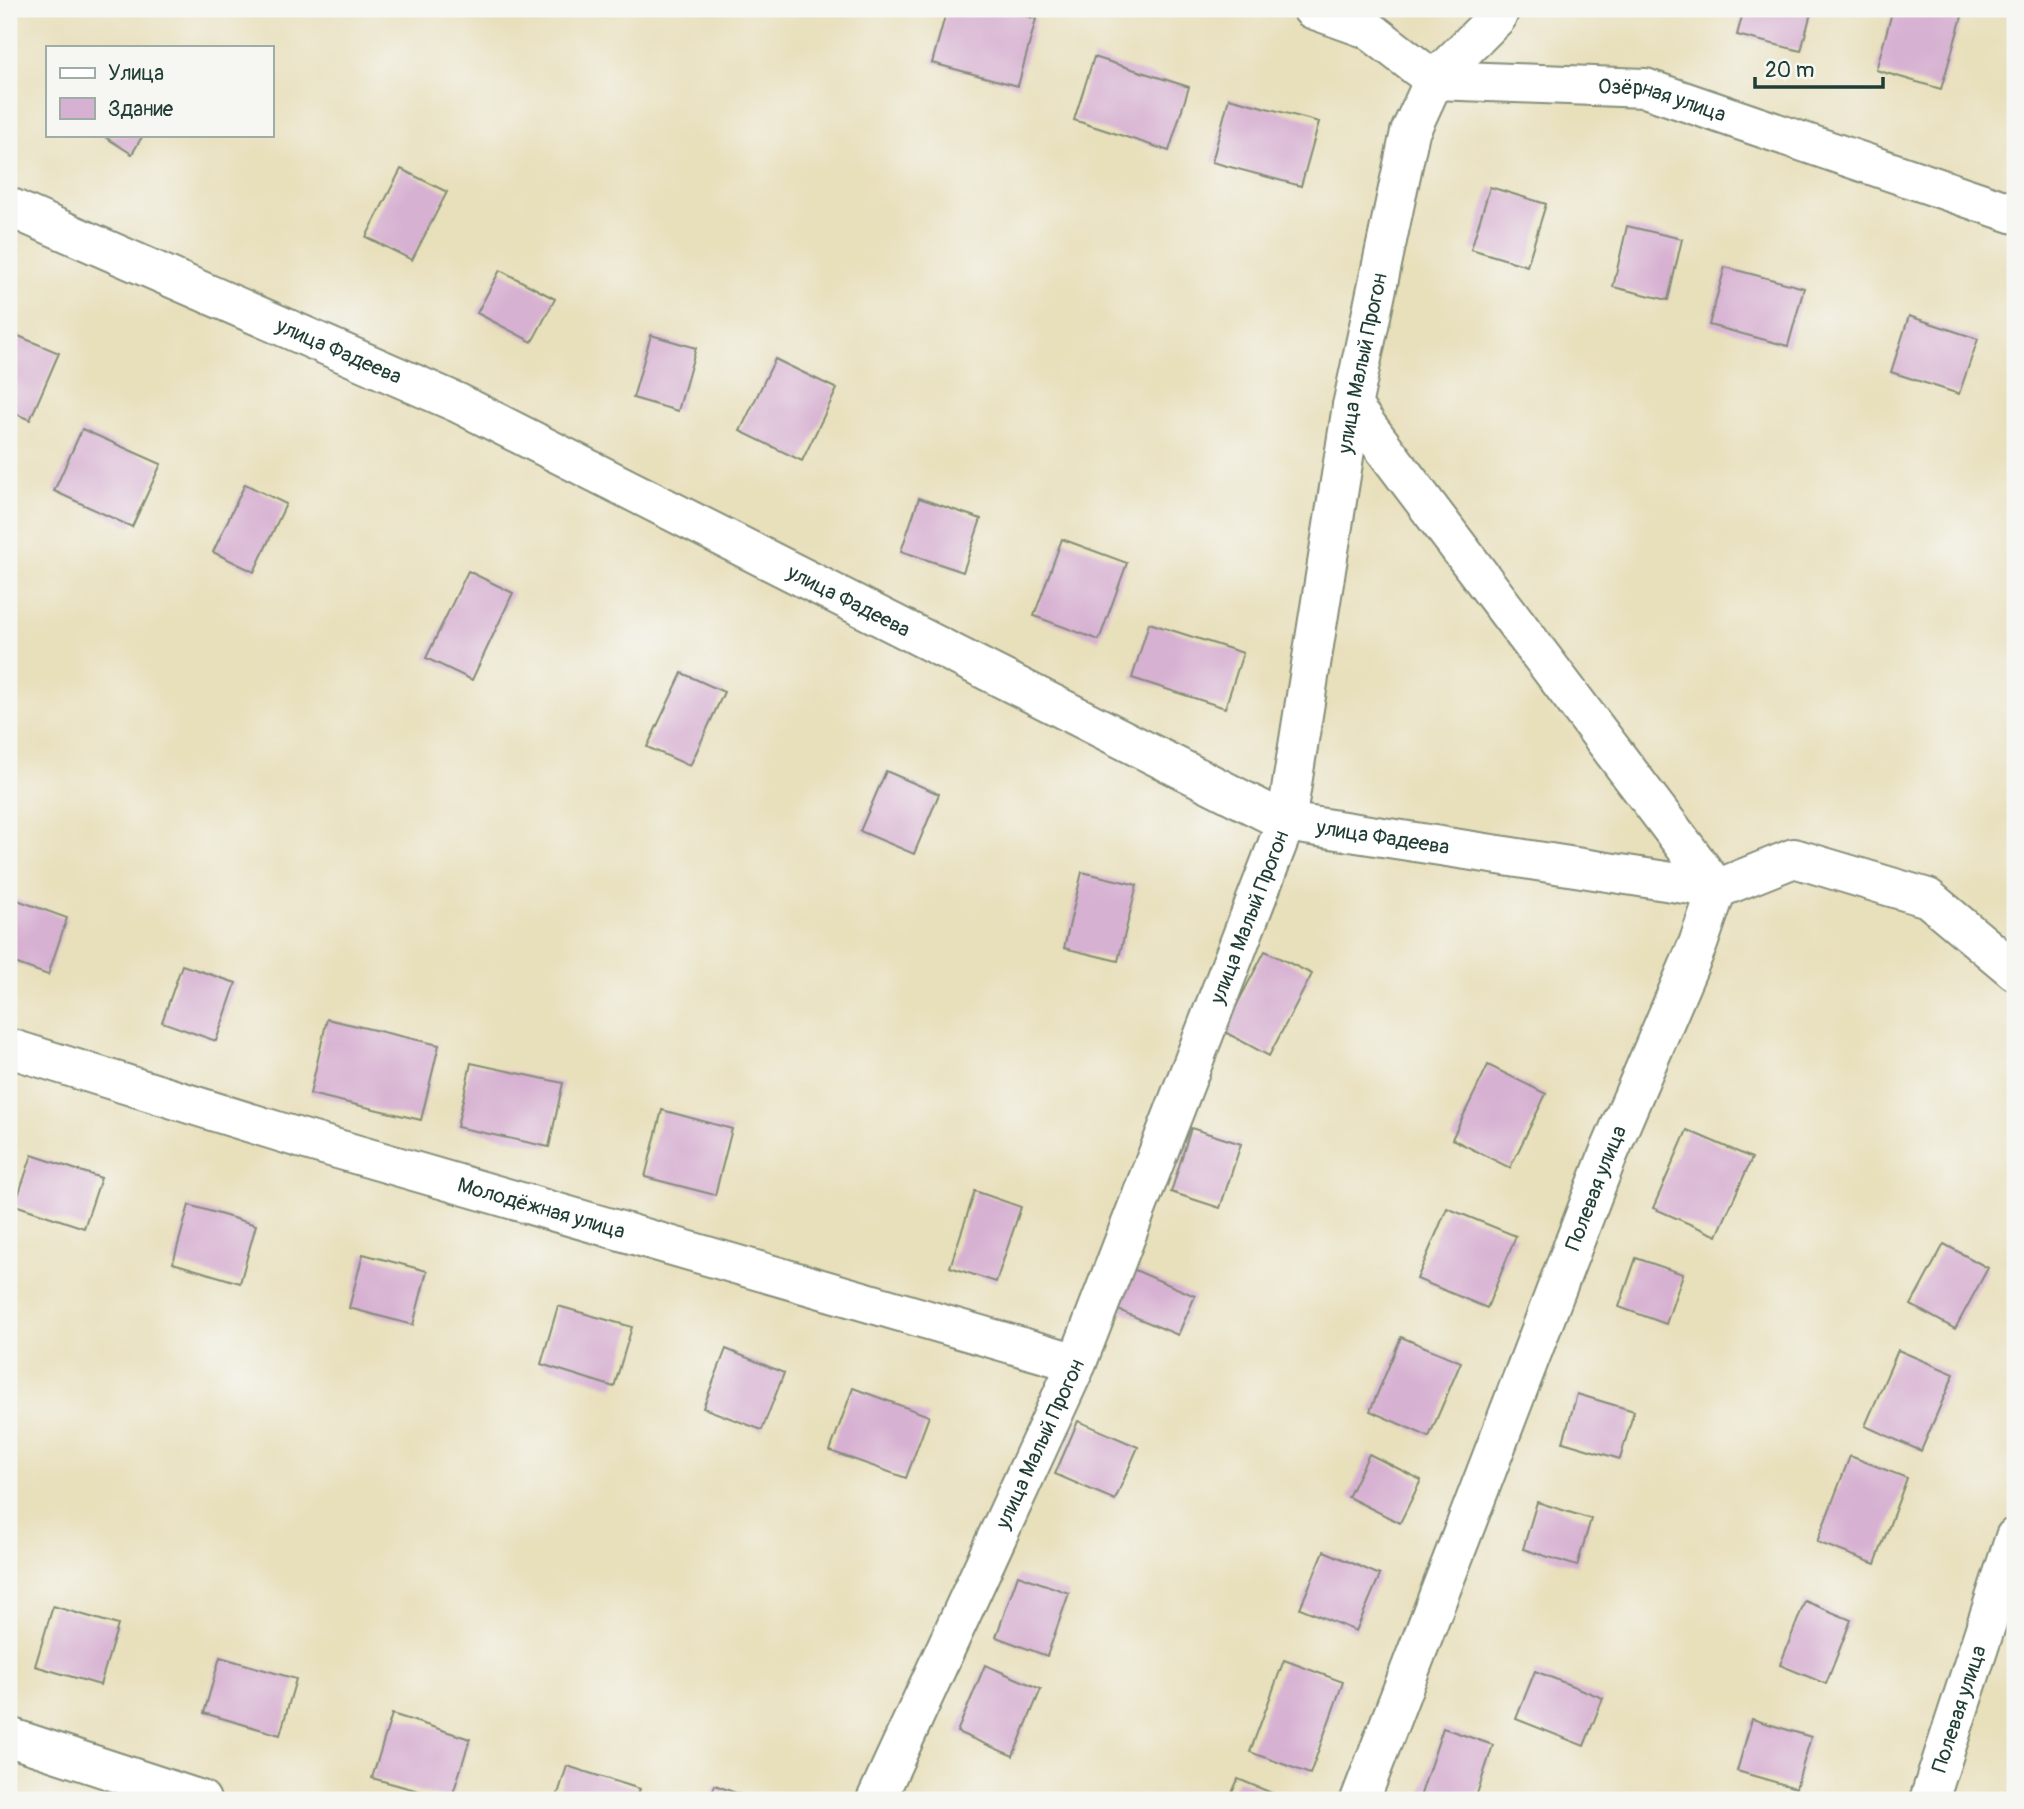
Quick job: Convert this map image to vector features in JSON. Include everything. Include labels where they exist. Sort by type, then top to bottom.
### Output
[{"type":"street","points":[[1312,9],[1368,29],[1434,80]]},
{"type":"street","name":"улица Малый Прогон","points":[[876,1800],[1077,1363],[1286,822],[1352,406],[1410,132],[1434,80],[1497,17],[1500,9]]},
{"type":"street","name":"Озёрная улица","points":[[1434,80],[1645,88],[2015,214]]},
{"type":"street","name":"улица Фадеева","points":[[9,206],[458,403],[1286,822],[1717,889]]},
{"type":"street","points":[[1352,406],[1717,889],[1794,858],[1927,898],[2015,971]]},
{"type":"street","name":"Полевая улица","points":[[1360,1800],[1608,1155],[1698,944],[1717,889]]},
{"type":"street","name":"Молодёжная улица","points":[[9,1048],[296,1138],[1077,1363]]},
{"type":"street","name":"Полевая улица","points":[[1929,1800],[2015,1537]]},
{"type":"street","points":[[9,1737],[201,1800]]},
{"type":"building","points":[[947,9],[1000,9],[1036,19],[1018,86],[932,63]]},
{"type":"building","points":[[1744,9],[1812,9],[1801,51],[1737,35]]},
{"type":"building","points":[[1893,9],[1949,9],[1963,13],[1941,89],[1876,70]]},
{"type":"building","points":[[1094,57],[1189,87],[1169,151],[1074,120]]},
{"type":"building","points":[[1229,98],[1319,122],[1301,186],[1212,162]]},
{"type":"building","points":[[104,136],[142,136],[132,154]]},
{"type":"building","points":[[401,169],[447,192],[412,260],[366,237]]},
{"type":"building","points":[[1490,187],[1546,204],[1527,266],[1471,249]]},
{"type":"building","points":[[1627,226],[1682,239],[1668,300],[1613,287]]},
{"type":"building","points":[[1725,267],[1804,288],[1788,346],[1709,325]]},
{"type":"building","points":[[500,270],[555,299],[532,342],[477,313]]},
{"type":"building","points":[[1909,316],[1978,339],[1959,394],[1891,372]]},
{"type":"building","points":[[9,332],[59,353],[30,420],[9,411]]},
{"type":"building","points":[[651,335],[696,348],[678,411],[633,398]]},
{"type":"building","points":[[775,359],[837,389],[802,461],[740,431]]},
{"type":"building","points":[[82,429],[161,464],[132,527],[54,491]]},
{"type":"building","points":[[245,484],[286,504],[254,572],[213,552]]},
{"type":"building","points":[[919,498],[981,519],[963,572],[901,551]]},
{"type":"building","points":[[1062,539],[1127,563],[1099,640],[1034,616]]},
{"type":"building","points":[[468,571],[513,593],[472,680],[426,658]]},
{"type":"building","points":[[1149,623],[1243,653],[1225,708],[1132,678]]},
{"type":"building","points":[[682,673],[724,692],[690,766],[647,747]]},
{"type":"building","points":[[886,771],[939,794],[914,854],[860,831]]},
{"type":"building","points":[[1082,872],[1137,885],[1118,961],[1064,948]]},
{"type":"building","points":[[9,897],[67,918],[48,975],[9,961]]},
{"type":"building","points":[[1265,951],[1312,974],[1269,1056],[1223,1031]]},
{"type":"building","points":[[182,965],[236,983],[216,1041],[162,1022]]},
{"type":"building","points":[[327,1019],[439,1045],[421,1120],[310,1094]]},
{"type":"building","points":[[471,1063],[563,1083],[549,1147],[457,1127]]},
{"type":"building","points":[[1488,1065],[1546,1094],[1510,1168],[1452,1139]]},
{"type":"building","points":[[662,1110],[732,1129],[715,1195],[645,1177]]},
{"type":"building","points":[[1191,1128],[1241,1144],[1220,1208],[1171,1192]]},
{"type":"building","points":[[1687,1130],[1752,1158],[1717,1236],[1653,1208]]},
{"type":"building","points":[[32,1155],[101,1178],[84,1228],[15,1205]]},
{"type":"building","points":[[975,1191],[1021,1207],[996,1282],[950,1267]]},
{"type":"building","points":[[189,1205],[256,1225],[240,1283],[173,1263]]},
{"type":"building","points":[[1447,1208],[1516,1236],[1487,1308],[1417,1279]]},
{"type":"building","points":[[1944,1244],[1988,1268],[1955,1329],[1911,1305]]},
{"type":"building","points":[[363,1254],[427,1271],[413,1325],[349,1308]]},
{"type":"building","points":[[1636,1258],[1683,1274],[1666,1324],[1619,1307]]},
{"type":"building","points":[[1128,1267],[1195,1296],[1178,1335],[1111,1307]]},
{"type":"building","points":[[558,1306],[632,1327],[614,1387],[541,1364]]},
{"type":"building","points":[[1401,1337],[1461,1362],[1429,1437],[1370,1411]]},
{"type":"building","points":[[726,1349],[784,1373],[762,1430],[703,1408]]},
{"type":"building","points":[[1898,1350],[1954,1374],[1921,1451],[1865,1426]]},
{"type":"building","points":[[853,1388],[929,1416],[906,1478],[830,1451]]},
{"type":"building","points":[[1577,1394],[1634,1411],[1620,1459],[1563,1442]]},
{"type":"building","points":[[1078,1421],[1138,1447],[1115,1500],[1055,1474]]},
{"type":"building","points":[[1369,1454],[1421,1480],[1400,1523],[1348,1497]]},
{"type":"building","points":[[1850,1456],[1907,1478],[1875,1564],[1817,1542]]},
{"type":"building","points":[[1537,1502],[1591,1519],[1577,1566],[1523,1549]]},
{"type":"building","points":[[1324,1551],[1380,1575],[1356,1631],[1300,1608]]},
{"type":"building","points":[[1018,1575],[1069,1593],[1047,1656],[996,1637]]},
{"type":"building","points":[[1805,1601],[1851,1620],[1826,1684],[1780,1665]]},
{"type":"building","points":[[53,1606],[118,1625],[100,1685],[35,1666]]},
{"type":"building","points":[[220,1657],[296,1679],[280,1735],[204,1713]]},
{"type":"building","points":[[1284,1660],[1343,1682],[1310,1774],[1250,1752]]},
{"type":"building","points":[[985,1665],[1041,1689],[1013,1756],[957,1732]]},
{"type":"building","points":[[1535,1671],[1603,1698],[1584,1746],[1516,1719]]},
{"type":"building","points":[[392,1714],[470,1739],[451,1800],[372,1778]]},
{"type":"building","points":[[1752,1719],[1811,1737],[1796,1788],[1737,1771]]},
{"type":"building","points":[[1443,1728],[1493,1745],[1475,1800],[1419,1800]]},
{"type":"building","points":[[567,1766],[640,1789],[636,1800],[556,1800]]},
{"type":"building","points":[[1238,1779],[1289,1800],[1229,1800]]},
{"type":"building","points":[[715,1785],[754,1800],[709,1800]]}]
